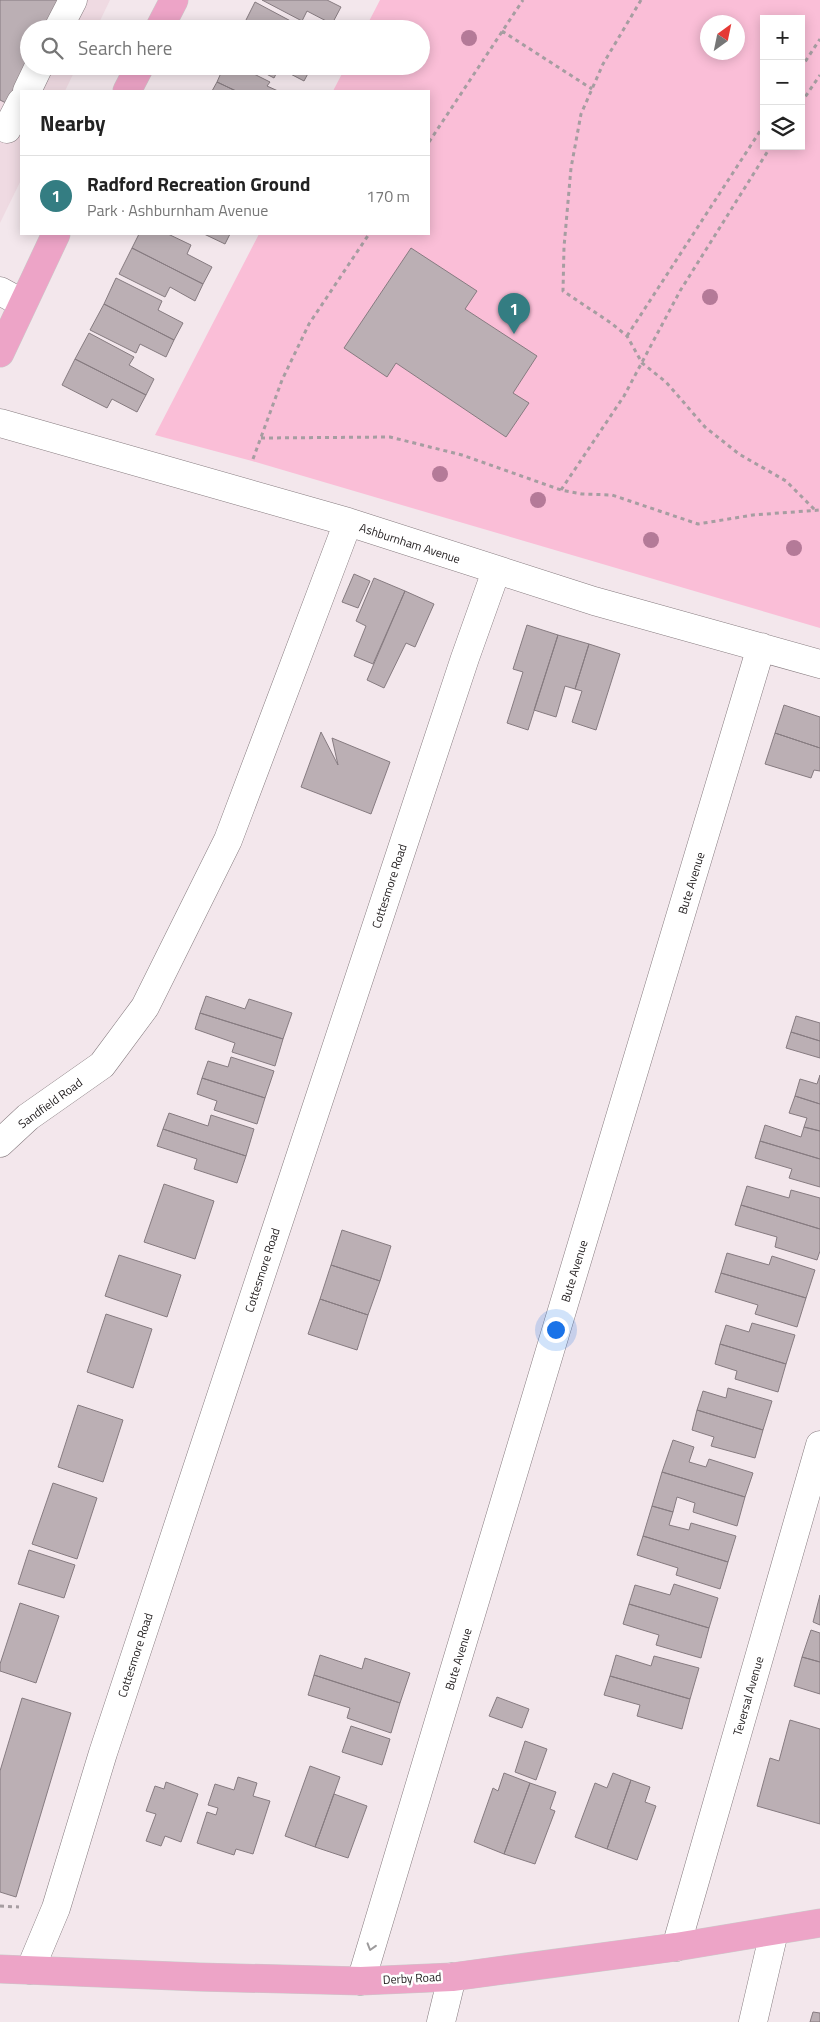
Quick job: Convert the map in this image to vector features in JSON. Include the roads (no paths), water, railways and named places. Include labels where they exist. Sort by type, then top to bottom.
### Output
[{"type":"main road","points":[[164,20],[174,0]]},
{"type":"main road","points":[[128,90],[135,75]]},
{"type":"main road","points":[[0,353],[11,297],[55,235]]},
{"type":"main road","name":"Derby Road","points":[[0,1969],[199,1977],[361,1980],[452,1976],[676,1947],[820,1923]]},
{"type":"street","points":[[63,20],[73,0]]},
{"type":"street","points":[[27,90],[35,75]]},
{"type":"street","points":[[10,130],[20,105]]},
{"type":"street","name":"Ashburnham Avenue","points":[[0,423],[348,522],[594,601],[820,664]]},
{"type":"street","name":"Sandfield Road","points":[[0,1143],[28,1117],[102,1065],[145,1007],[228,840],[348,522]]},
{"type":"street","name":"Cottesmore Road","points":[[30,1970],[56,1908],[118,1706],[461,667],[496,571]]},
{"type":"street","name":"Bute Avenue","points":[[361,1980],[762,647]]},
{"type":"street","name":"Teversal Avenue","points":[[676,1947],[820,1445]]},
{"type":"street","points":[[753,2022],[774,1932]]},
{"type":"street","points":[[441,2022],[452,1976]]},
{"type":"place","name":"Radford Recreation Ground","points":[[514,334]]}]
